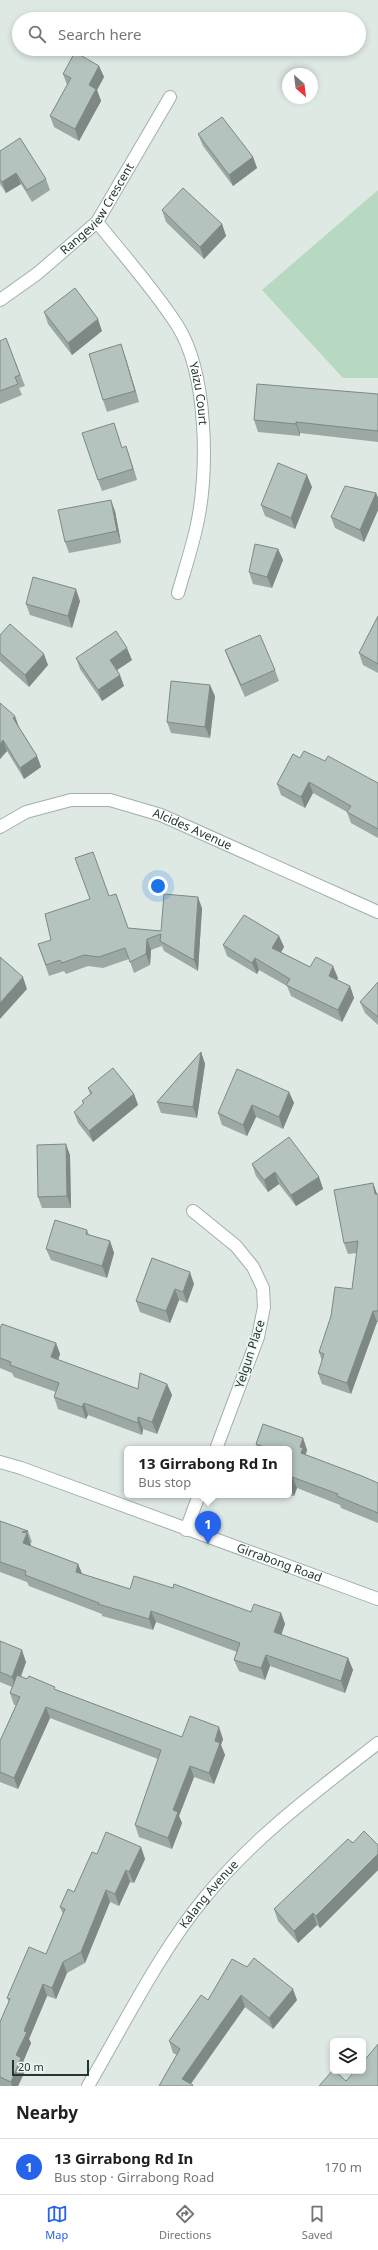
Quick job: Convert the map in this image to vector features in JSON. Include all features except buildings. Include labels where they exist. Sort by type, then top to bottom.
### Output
[{"type":"street","name":"Rangeview Crescent","points":[[0,300],[38,273],[98,222],[170,97]]},
{"type":"street","name":"Yaizu Court","points":[[98,222],[178,326],[192,356],[198,382],[203,434],[201,493],[197,528],[178,593]]},
{"type":"street","name":"Alcides Avenue","points":[[0,827],[26,812],[71,800],[110,800],[161,815],[378,912]]},
{"type":"street","name":"Yelgun Place","points":[[193,1211],[236,1246],[253,1267],[263,1288],[264,1307],[258,1337],[217,1446]]},
{"type":"street","name":"Girrabong Road","points":[[0,1462],[21,1468],[186,1530],[378,1599]]},
{"type":"street","points":[[186,1530],[198,1498]]},
{"type":"street","name":"Kalang Avenue","points":[[88,2086],[177,1934],[206,1895],[245,1854],[292,1810],[378,1743]]},
{"type":"green space","points":[[378,190],[378,378],[343,378],[262,290]]},
{"type":"place","name":"13 Girrabong Rd In","points":[[208,1544]]}]
